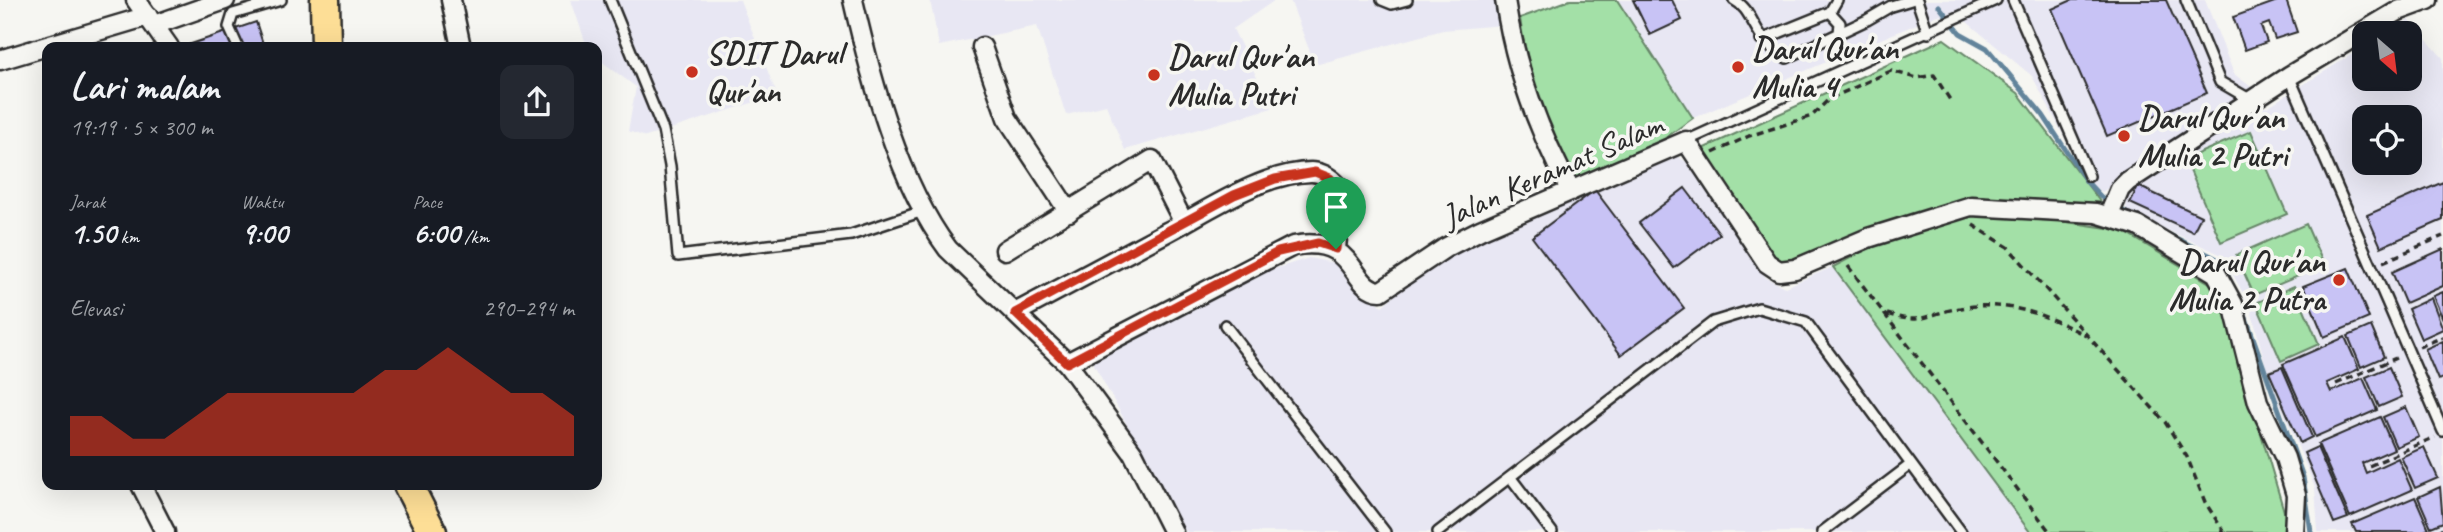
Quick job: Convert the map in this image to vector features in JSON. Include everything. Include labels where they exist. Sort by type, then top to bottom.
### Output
[{"type":"main road","points":[[325,0],[326,42]]},
{"type":"main road","points":[[411,490],[432,532]]},
{"type":"street","points":[[136,0],[166,42]]},
{"type":"street","points":[[68,42],[225,0]]},
{"type":"street","points":[[451,0],[460,42]]},
{"type":"street","points":[[853,0],[876,87],[923,212],[948,249],[1067,363],[1133,453],[1173,532]]},
{"type":"street","points":[[1505,0],[1518,64],[1530,103],[1571,191]]},
{"type":"street","points":[[2113,207],[2128,181],[2251,100],[2398,11],[2428,0]]},
{"type":"street","points":[[982,47],[1007,118],[1069,212]]},
{"type":"street","points":[[0,60],[42,49]]},
{"type":"street","name":"Jalan Keramat Salam","points":[[1336,249],[1372,290],[1381,291],[1445,248],[1686,141],[1773,268],[1779,271],[1795,270],[1868,238],[1971,206],[2113,207],[2138,226],[2216,273],[2232,304],[2258,402],[2285,458],[2296,495],[2294,532]]},
{"type":"street","points":[[1005,250],[1152,160],[1184,223]]},
{"type":"street","points":[[1015,313],[1234,195],[1275,179],[1315,172],[1330,178],[1341,191],[1336,249],[1318,243],[1278,252],[1067,363]]},
{"type":"street","points":[[144,490],[165,532]]},
{"type":"lane","points":[[236,42],[229,27],[233,15],[281,0]]},
{"type":"lane","points":[[610,0],[663,130],[670,166],[678,256],[851,235],[923,212]]},
{"type":"lane","points":[[1382,0],[1392,4],[1406,0]]},
{"type":"lane","points":[[1734,0],[1741,3],[1761,40],[1775,53],[1787,58],[1891,6],[1911,0]]},
{"type":"lane","points":[[1761,40],[1829,12],[1837,0]]},
{"type":"lane","points":[[1917,0],[1928,33]]},
{"type":"lane","points":[[1686,141],[1996,0]]},
{"type":"lane","points":[[2013,0],[2090,176]]},
{"type":"lane","points":[[2186,0],[2220,82],[2251,100]]},
{"type":"lane","points":[[1829,12],[1840,23],[1839,33]]},
{"type":"lane","points":[[2289,76],[2443,432]]},
{"type":"lane","points":[[1438,532],[1713,322],[1759,308],[1806,322],[1961,532]]},
{"type":"lane","points":[[1225,325],[1385,532]]},
{"type":"lane","points":[[1822,532],[1910,465]]},
{"type":"lane","points":[[1511,478],[1552,532]]},
{"type":"path","points":[[1699,160],[1749,136],[1812,116],[1829,99],[1891,71],[1917,78],[1934,75],[1952,103]]},
{"type":"path","points":[[1969,222],[2008,247],[2165,422],[2188,457],[2205,502],[2224,532]]},
{"type":"path","points":[[2371,267],[2443,236]]},
{"type":"path","points":[[1837,251],[2050,532]]},
{"type":"path","points":[[1885,314],[1909,321],[1923,320],[1957,308],[1987,304],[2023,309],[2060,321],[2092,338]]},
{"type":"path","points":[[2336,384],[2443,337]]},
{"type":"path","points":[[2369,466],[2443,432]]},
{"type":"path","points":[[2436,532],[2443,529]]},
{"type":"shaded area","name":"SDIT Darul Qur'an","points":[[571,0],[740,0],[777,95],[646,137],[628,131],[636,87],[602,62],[602,42],[585,42]]},
{"type":"shaded area","name":"Darul Qur'an Mulia Putri","points":[[930,0],[1275,0],[1233,29],[1272,108],[1125,150],[1106,105],[1066,115],[1037,26],[939,46]]},
{"type":"shaded area","name":"Darul Qur'an Mulia Putri","points":[[1290,0],[1499,0],[1503,25],[1443,30],[1315,65]]},
{"type":"shaded area","name":"Darul Qur'an Mulia 2 Putri","points":[[1617,0],[2205,0],[2234,74],[2254,89],[2102,192],[2089,183],[2032,76],[1967,22],[1938,15],[1693,118]]},
{"type":"shaded area","name":"Darul Qur'an Mulia 2 Putra","points":[[2422,35],[2443,58],[2443,532],[2318,532],[2315,488],[2268,374],[2250,306],[2222,255],[2126,211],[2133,185],[2242,112],[2267,107],[2352,54],[2352,91],[2422,91]]},
{"type":"shaded area","points":[[1673,153],[1692,166],[1766,278],[1785,287],[1833,267],[2030,532],[1186,532],[1092,361],[1242,279],[1309,258],[1339,264],[1382,306],[1452,248]]},
{"type":"green space","points":[[1570,0],[1617,0],[1693,118],[1664,139],[1572,180],[1534,81],[1520,18]]},
{"type":"green space","points":[[1944,39],[2018,93],[2101,203],[2002,199],[1793,263],[1778,262],[1700,150]]},
{"type":"green space","points":[[2251,131],[2287,214],[2221,242],[2185,159]]},
{"type":"green space","points":[[2013,214],[2121,230],[2218,288],[2286,518],[2284,532],[2030,532],[1833,267],[1873,246],[1959,216]]},
{"type":"green space","points":[[2306,224],[2324,265],[2254,295],[2236,255]]},
{"type":"green space","points":[[2294,286],[2319,344],[2281,361],[2256,303]]},
{"type":"building","points":[[1633,0],[1672,0],[1682,20],[1650,35]]},
{"type":"building","points":[[2072,0],[2166,0],[2207,93],[2107,136],[2052,9]]},
{"type":"building","points":[[2286,0],[2297,32],[2275,39],[2269,23],[2261,26],[2267,42],[2245,50],[2233,17]]},
{"type":"building","points":[[256,22],[262,42],[197,42]]},
{"type":"building","points":[[2443,182],[2443,220],[2381,247],[2367,215]]},
{"type":"building","points":[[2138,186],[2201,216],[2193,232],[2130,203]]},
{"type":"building","points":[[1685,188],[1720,234],[1674,268],[1639,223]]},
{"type":"building","points":[[1595,190],[1684,308],[1621,355],[1532,237]]},
{"type":"building","points":[[2443,249],[2443,286],[2405,303],[2392,272]]},
{"type":"building","points":[[2348,268],[2369,318],[2324,337],[2303,286]]},
{"type":"building","points":[[2443,292],[2443,319],[2433,296]]},
{"type":"building","points":[[2431,298],[2443,329],[2421,339],[2408,309]]},
{"type":"building","points":[[2371,326],[2384,357],[2361,367],[2348,336]]},
{"type":"building","points":[[2345,337],[2359,369],[2327,383],[2331,392],[2363,378],[2377,410],[2315,437],[2283,364]]},
{"type":"building","points":[[2443,341],[2443,378],[2438,380],[2425,349]]},
{"type":"building","points":[[2282,367],[2312,437],[2300,443],[2269,372]]},
{"type":"building","points":[[2389,367],[2402,397],[2379,407],[2366,377]]},
{"type":"building","points":[[2406,407],[2419,437],[2396,447],[2383,417]]},
{"type":"building","points":[[2380,417],[2394,449],[2362,463],[2366,473],[2398,458],[2412,490],[2350,517],[2318,444]]},
{"type":"building","points":[[2317,447],[2348,518],[2334,523],[2304,453]]},
{"type":"building","points":[[2424,447],[2438,478],[2415,488],[2401,457]]},
{"type":"building","points":[[2440,487],[2443,522],[2431,527],[2418,497]]},
{"type":"building","points":[[2415,497],[2429,529],[2422,532],[2356,532],[2352,524]]},
{"type":"waterway","points":[[1939,6],[1960,33],[1987,48],[2043,115],[2086,181],[2101,197],[2130,215]]},
{"type":"waterway","points":[[2170,235],[2221,261],[2234,289]]},
{"type":"waterway","points":[[2240,301],[2303,477],[2311,532]]},
{"type":"place","name":"Darul Qur'an Mulia 4","points":[[1738,67]]},
{"type":"place","name":"SDIT Darul Qur'an","points":[[692,72]]},
{"type":"place","name":"Darul Qur'an Mulia Putri","points":[[1154,75]]},
{"type":"place","name":"Darul Qur'an Mulia 2 Putri","points":[[2124,136]]},
{"type":"place","name":"Darul Qur'an Mulia 2 Putra","points":[[2339,280]]},
{"type":"route","points":[[1315,172],[1330,178],[1341,191],[1336,249],[1318,243],[1293,246],[1278,252],[1067,363],[1015,313],[1234,195],[1275,179],[1300,173],[1315,172]]}]
